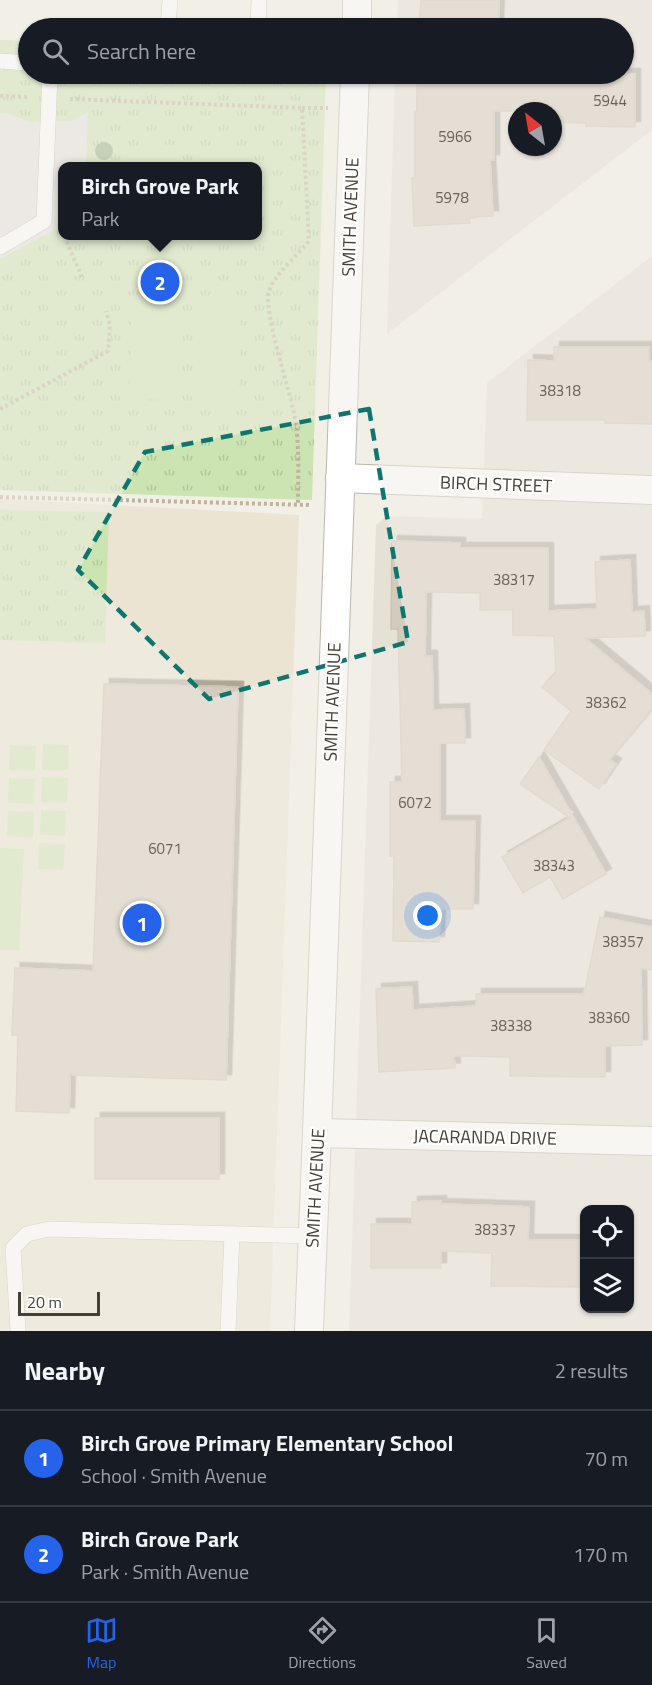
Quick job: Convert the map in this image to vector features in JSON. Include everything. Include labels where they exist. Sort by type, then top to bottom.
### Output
[{"type":"street","points":[[357,0],[357,18]]},
{"type":"street","name":"SMITH AVENUE","points":[[309,1331],[355,84]]},
{"type":"street","name":"BIRCH STREET","points":[[340,478],[652,490]]},
{"type":"street","name":"JACARANDA DRIVE","points":[[317,1133],[652,1141]]},
{"type":"lane","points":[[169,18],[170,0]]},
{"type":"lane","points":[[258,0],[258,18]]},
{"type":"lane","points":[[0,61],[18,62]]},
{"type":"lane","points":[[0,247],[44,221],[50,84]]},
{"type":"lane","points":[[18,1331],[14,1248],[27,1234],[49,1229],[313,1236]]},
{"type":"lane","points":[[228,1331],[232,1234]]},
{"type":"path","points":[[0,96],[302,108],[309,241],[296,258],[278,274],[268,292],[271,319],[294,413],[298,450],[298,505]]},
{"type":"path","points":[[66,240],[82,277]]},
{"type":"path","points":[[0,409],[108,351],[110,325],[106,310]]},
{"type":"path","points":[[0,497],[312,505],[340,478]]},
{"type":"highlighted area","points":[[369,409],[408,642],[209,699],[78,570],[145,452]]},
{"type":"shaded area","points":[[398,0],[652,0],[652,130],[387,334],[395,84],[634,84],[634,18],[397,18]]},
{"type":"shaded area","points":[[88,112],[86,162],[58,162],[58,228],[0,259],[0,113],[11,114],[29,122],[71,121]]},
{"type":"shaded area","points":[[652,256],[652,1331],[349,1331],[376,525],[387,516],[482,519],[487,383]]},
{"type":"shaded area","points":[[0,499],[299,515],[270,1331],[0,1331]]},
{"type":"green space","points":[[0,40],[18,41],[18,84],[326,84],[312,500],[0,490]]},
{"type":"green space","points":[[138,144],[183,145],[182,162],[137,162]]},
{"type":"green space","points":[[201,147],[247,148],[247,162],[201,162]]},
{"type":"green space","points":[[199,240],[245,240],[244,246],[199,245]]},
{"type":"green space","points":[[132,302],[177,302],[175,400],[129,399]]},
{"type":"green space","points":[[196,304],[241,304],[238,402],[193,402]]},
{"type":"green space","points":[[0,510],[109,512],[105,643],[0,640]]},
{"type":"green space","points":[[43,744],[69,745],[68,770],[42,770]]},
{"type":"green space","points":[[10,745],[36,746],[35,771],[9,770]]},
{"type":"green space","points":[[42,777],[68,778],[67,803],[41,802]]},
{"type":"green space","points":[[9,778],[35,779],[34,804],[8,803]]},
{"type":"green space","points":[[41,810],[66,811],[65,836],[40,835]]},
{"type":"green space","points":[[8,811],[34,812],[33,838],[7,836]]},
{"type":"green space","points":[[39,843],[65,844],[63,870],[38,869]]},
{"type":"green space","points":[[0,848],[24,849],[19,950],[0,950]]},
{"type":"building","points":[[421,0],[499,0],[498,18],[420,18]]},
{"type":"building","points":[[635,74],[635,127],[586,126],[586,123],[562,122],[562,102],[508,102],[508,111],[494,111],[494,160],[490,160],[493,216],[469,217],[470,223],[414,226],[412,178],[415,177],[415,112],[417,112],[417,84],[634,84]]},
{"type":"building","points":[[554,347],[649,347],[649,361],[652,361],[652,424],[605,423],[605,420],[527,420],[528,360],[554,361]]},
{"type":"building","points":[[392,541],[460,543],[460,548],[548,548],[548,611],[597,609],[595,562],[630,560],[632,612],[644,611],[645,636],[585,638],[652,694],[652,709],[609,760],[616,764],[599,789],[544,750],[571,711],[542,687],[556,671],[554,636],[513,635],[513,610],[480,610],[480,593],[426,592],[425,656],[432,656],[433,710],[464,709],[465,743],[440,743],[440,821],[475,821],[473,909],[440,909],[439,942],[393,941],[394,856],[390,856],[390,782],[402,782],[398,629],[391,629]]},
{"type":"building","points":[[104,684],[238,687],[226,1080],[70,1075],[69,1113],[16,1111],[18,1035],[12,1035],[15,968],[93,971]]},
{"type":"building","points":[[539,757],[606,874],[563,899],[550,877],[523,893],[502,857],[570,818],[520,784]]},
{"type":"building","points":[[600,917],[652,927],[652,970],[641,968],[642,1045],[605,1046],[605,1077],[510,1076],[510,1057],[454,1056],[455,1068],[379,1072],[376,989],[412,987],[413,1010],[476,1006],[476,994],[584,994]]},
{"type":"building","points":[[95,1118],[219,1118],[219,1179],[95,1179]]},
{"type":"building","points":[[441,1201],[441,1204],[529,1207],[528,1240],[580,1240],[580,1287],[491,1286],[492,1253],[441,1251],[441,1268],[371,1268],[371,1224],[412,1224],[412,1202]]},
{"type":"place","name":"Birch Grove Park","points":[[160,282]]},
{"type":"place","name":"Birch Grove Primary Elementary School","points":[[142,923]]}]
